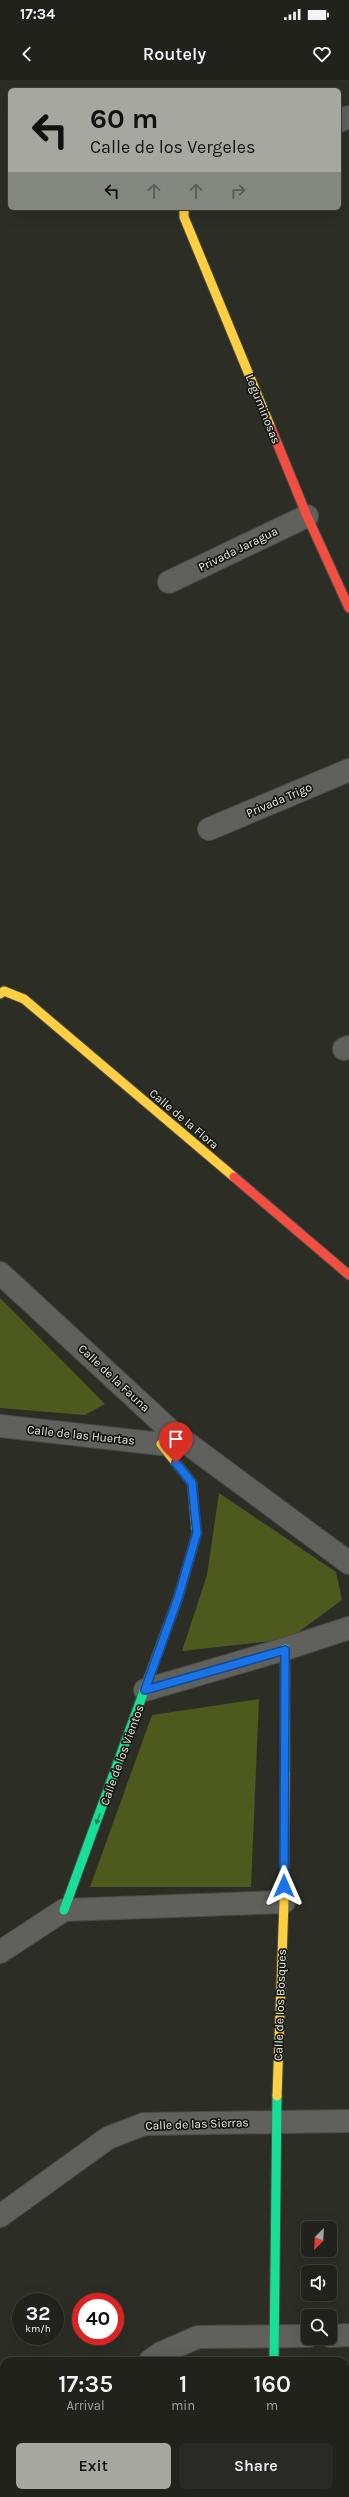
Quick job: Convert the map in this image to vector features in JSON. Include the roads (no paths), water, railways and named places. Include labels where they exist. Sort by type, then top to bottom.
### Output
[{"type":"street","name":"Leguminosas","points":[[184,210],[184,217],[307,516],[349,608]]},
{"type":"street","name":"Privada Jaragua","points":[[169,582],[307,516]]},
{"type":"street","name":"Privada Trigo","points":[[210,829],[349,770]]},
{"type":"street","name":"Calle de la Flora","points":[[0,994],[4,991],[24,999],[349,1275]]},
{"type":"street","name":"Calle de la Fauna","points":[[0,1272],[167,1438],[349,1563]]},
{"type":"street","name":"Calle de las Huertas","points":[[0,1426],[167,1438]]},
{"type":"street","name":"Calle de los Vientos","points":[[64,1910],[178,1598],[197,1533],[192,1483],[167,1438]]},
{"type":"street","points":[[145,1690],[285,1650],[349,1628]]},
{"type":"street","name":"Calle de los Bosques","points":[[274,2357],[276,2122],[284,1902],[285,1650]]},
{"type":"street","points":[[0,1952],[64,1910],[284,1902]]},
{"type":"street","name":"Calle de las Sierras","points":[[0,2216],[108,2138],[144,2124],[349,2121]]},
{"type":"street","points":[[337,2336],[349,2335]]},
{"type":"street","points":[[156,2357],[161,2353],[198,2337],[301,2336]]}]
